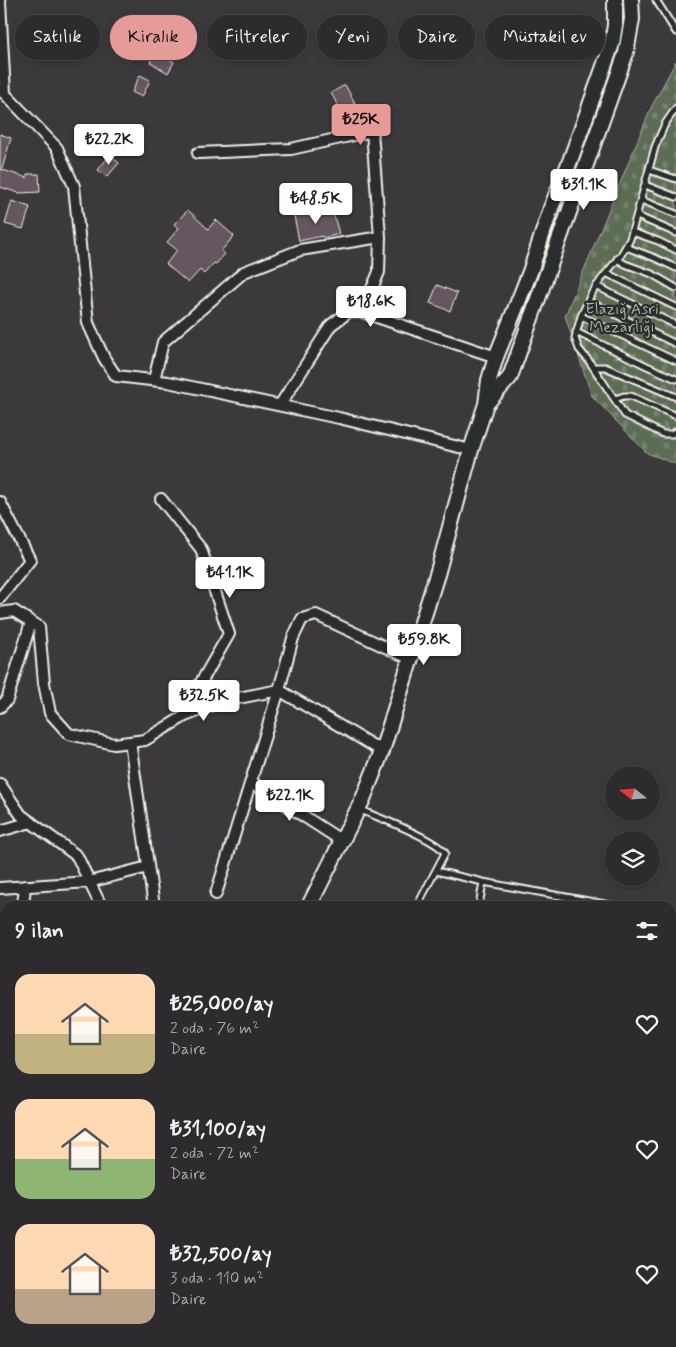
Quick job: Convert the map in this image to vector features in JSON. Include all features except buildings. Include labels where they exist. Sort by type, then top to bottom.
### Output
[{"type":"street","points":[[312,901],[358,809],[382,750],[438,571],[471,450],[486,404],[496,357],[530,272],[551,208],[612,44],[616,0]]},
{"type":"street","points":[[486,404],[510,377],[626,53],[632,19],[631,0]]},
{"type":"street","points":[[0,2],[3,92],[56,148],[74,186],[88,323],[104,358],[116,376],[168,382],[280,405],[471,450]]},
{"type":"street","points":[[198,153],[291,149],[372,131],[380,237],[379,272],[362,312]]},
{"type":"street","points":[[154,380],[163,342],[244,272],[300,250],[380,237]]},
{"type":"street","points":[[280,405],[331,325],[350,311],[362,312],[496,357]]},
{"type":"street","points":[[161,499],[201,548],[228,634],[196,691],[194,712]]},
{"type":"street","points":[[0,502],[30,560],[0,598]]},
{"type":"street","points":[[0,612],[14,611],[39,627],[44,683],[50,713],[69,734],[114,744],[145,740],[185,716],[223,701],[280,690],[382,750]]},
{"type":"street","points":[[216,894],[280,690],[293,638],[302,619],[316,615],[411,658]]},
{"type":"street","points":[[0,707],[7,700],[31,622]]},
{"type":"street","points":[[130,742],[153,901]]},
{"type":"street","points":[[251,782],[342,840]]},
{"type":"street","points":[[0,784],[21,814],[77,856],[98,901]]},
{"type":"street","points":[[0,831],[31,822]]},
{"type":"street","points":[[0,888],[89,882],[148,868]]},
{"type":"street","points":[[23,901],[24,886]]},
{"type":"lane","points":[[656,0],[676,32]]},
{"type":"lane","points":[[676,108],[655,147],[637,216],[626,247],[596,286],[588,300],[575,338],[577,345],[594,367],[625,415],[663,434],[672,434],[676,431]]},
{"type":"lane","points":[[649,170],[676,179]]},
{"type":"lane","points":[[645,185],[676,197]]},
{"type":"lane","points":[[641,200],[676,214]]},
{"type":"lane","points":[[637,216],[676,233]]},
{"type":"lane","points":[[632,232],[658,241],[676,250]]},
{"type":"lane","points":[[626,247],[676,268]]},
{"type":"lane","points":[[617,259],[652,274],[676,288]]},
{"type":"lane","points":[[606,273],[676,307]]},
{"type":"lane","points":[[596,286],[676,325]]},
{"type":"lane","points":[[588,300],[676,344]]},
{"type":"lane","points":[[581,316],[676,361]]},
{"type":"lane","points":[[576,332],[676,379]]},
{"type":"lane","points":[[594,367],[605,367],[676,397]]},
{"type":"lane","points":[[615,399],[631,396],[676,416]]},
{"type":"lane","points":[[358,809],[396,824],[442,848],[445,853],[420,901]]},
{"type":"lane","points":[[436,871],[483,882],[588,901]]},
{"type":"lane","points":[[480,901],[483,882]]},
{"type":"green space","name":"Elazığ Asri Mezarlığı","points":[[676,61],[676,464],[647,453],[592,396],[565,316],[652,106]]}]
